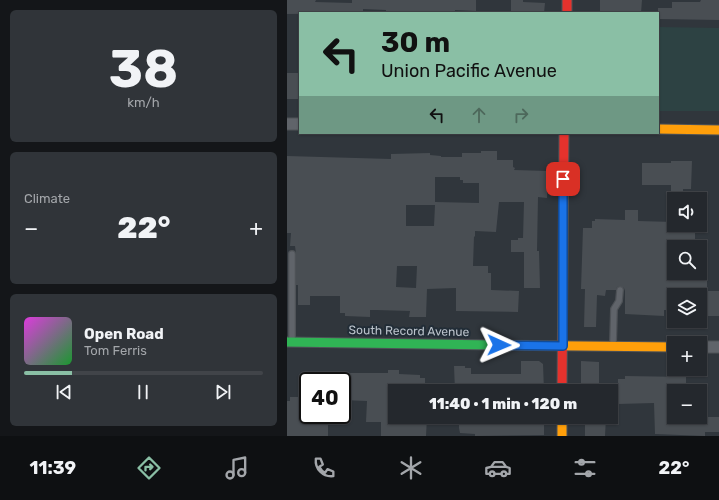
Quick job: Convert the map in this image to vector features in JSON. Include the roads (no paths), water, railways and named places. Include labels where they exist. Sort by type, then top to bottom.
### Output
[{"type":"street","points":[[567,0],[567,12]]},
{"type":"street","points":[[287,124],[299,124]]},
{"type":"street","points":[[659,129],[719,130]]},
{"type":"street","points":[[562,384],[564,134]]},
{"type":"street","name":"South Record Avenue","points":[[290,342],[667,347]]},
{"type":"street","points":[[707,347],[719,347]]},
{"type":"street","points":[[562,424],[562,436]]},
{"type":"lane","points":[[290,342],[292,254]]},
{"type":"lane","points":[[613,346],[614,309],[619,301],[620,290]]}]
